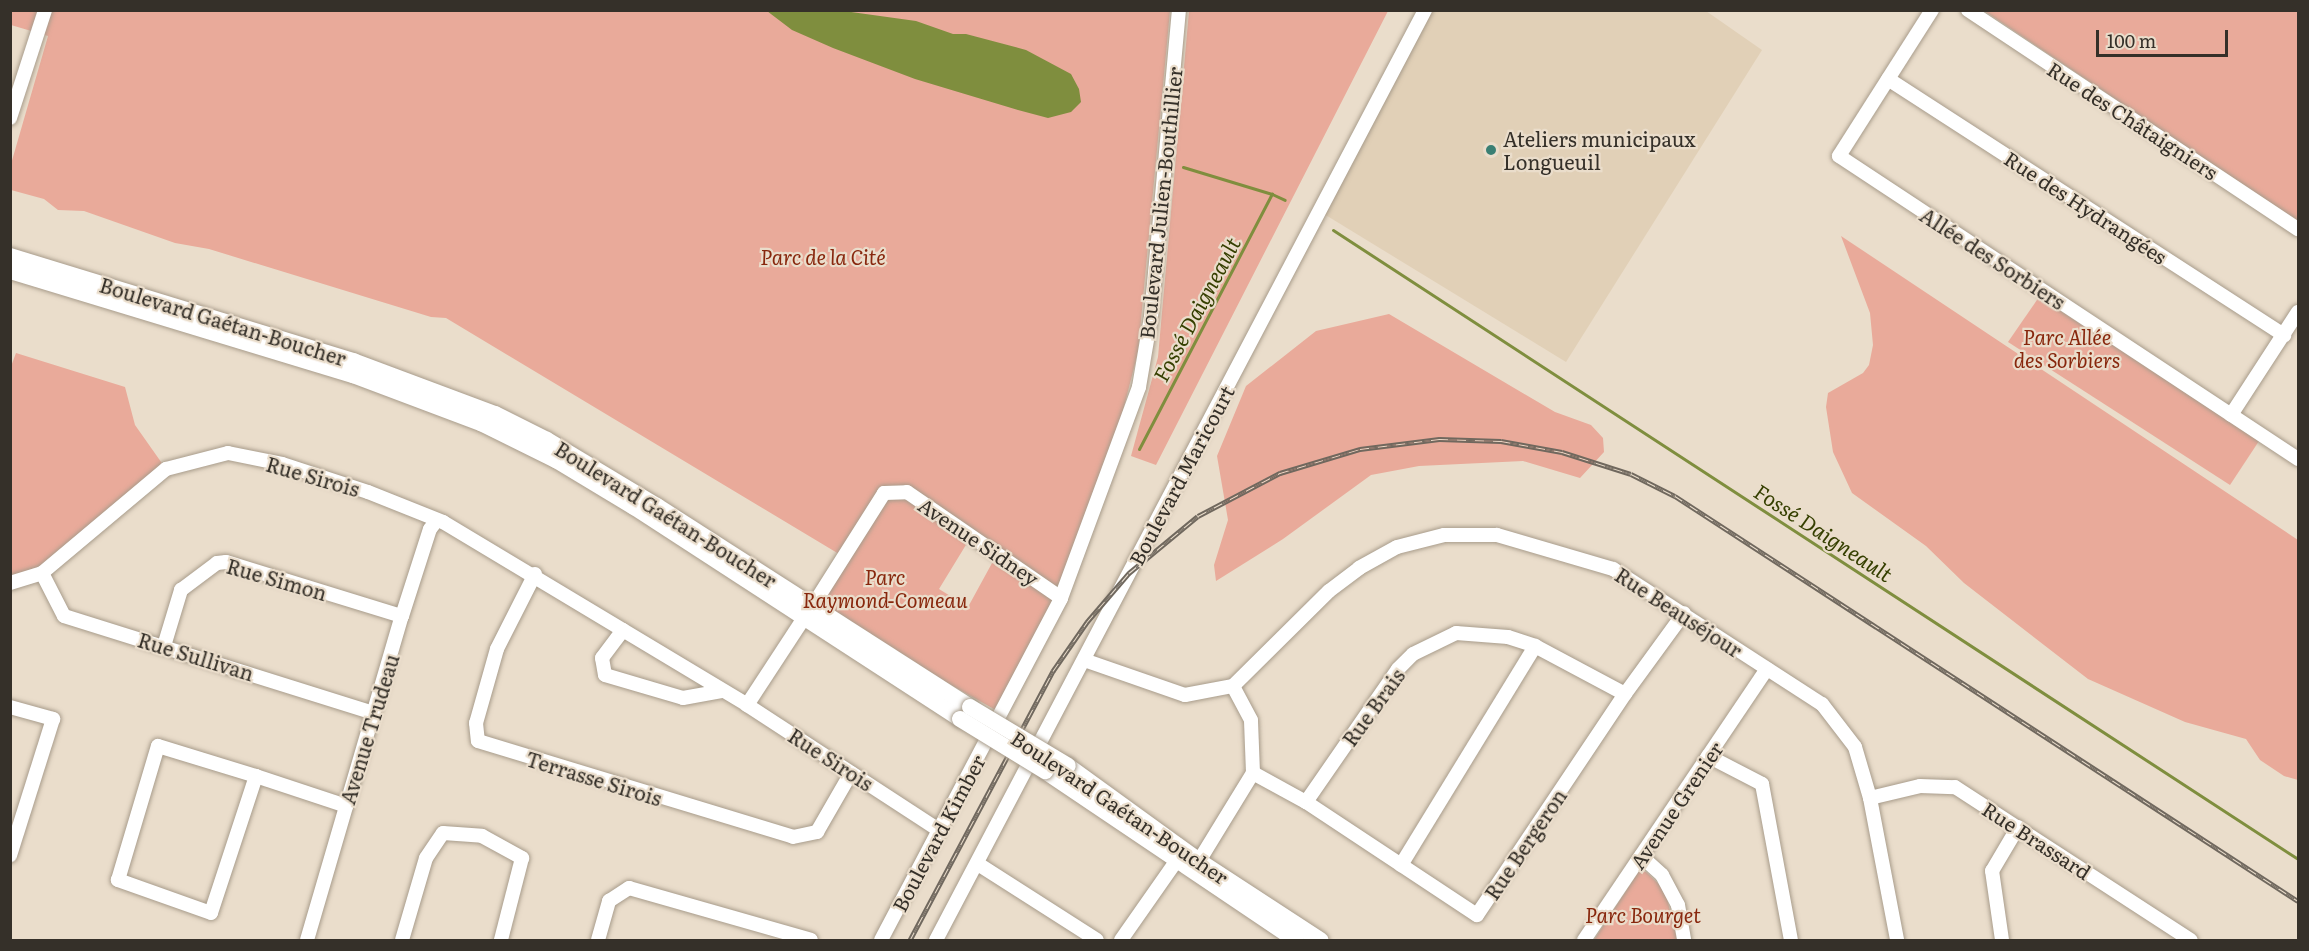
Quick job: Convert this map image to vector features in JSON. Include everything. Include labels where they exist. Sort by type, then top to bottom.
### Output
[{"type":"main road","name":"Boulevard Gaétan-Boucher","points":[[10,256],[353,360],[486,410],[577,458],[808,613],[1320,940]]},
{"type":"main road","name":"Boulevard Gaétan-Boucher","points":[[10,271],[353,375],[481,423],[594,482],[808,613]]},
{"type":"main road","name":"Boulevard Gaétan-Boucher","points":[[1111,805],[1177,860],[1296,940]]},
{"type":"street","points":[[10,118],[45,10]]},
{"type":"street","name":"Boulevard Julien-Bouthillier","points":[[1061,598],[1140,387],[1151,317],[1179,10]]},
{"type":"street","name":"Boulevard Maricourt","points":[[936,940],[978,864],[1425,10]]},
{"type":"street","points":[[1888,79],[1932,10]]},
{"type":"street","name":"Rue des Châtaigniers","points":[[1968,10],[2298,229]]},
{"type":"street","name":"Allée des Sorbiers","points":[[1888,79],[1839,156],[2298,459]]},
{"type":"street","name":"Rue des Hydrangées","points":[[1888,79],[2284,335]]},
{"type":"street","points":[[2230,415],[2298,312]]},
{"type":"street","name":"Rue Sirois","points":[[10,583],[42,573],[166,469],[228,453],[292,467],[368,492],[437,520],[535,574],[747,705],[939,830]]},
{"type":"street","name":"Avenue Sidney","points":[[747,705],[884,494],[907,492],[1061,598]]},
{"type":"street","name":"Avenue Trudeau","points":[[307,940],[402,616],[430,529],[437,520]]},
{"type":"street","name":"Rue Beauséjour","points":[[1233,686],[1329,591],[1359,568],[1397,548],[1444,535],[1497,535],[1545,546],[1613,569],[1684,613],[1822,705],[1854,747],[1870,798],[1897,940]]},
{"type":"street","name":"Rue Simon","points":[[164,646],[181,590],[217,563],[226,562],[402,616]]},
{"type":"street","name":"Rue Sullivan","points":[[42,573],[64,616],[374,713]]},
{"type":"street","name":"Terrasse Sirois","points":[[535,574],[497,649],[476,723],[478,741],[793,837],[817,832],[851,773]]},
{"type":"street","name":"Boulevard Kimber","points":[[881,940],[1061,598]]},
{"type":"street","name":"Rue Bergeron","points":[[1253,773],[1306,802],[1477,915],[1625,694],[1684,613]]},
{"type":"street","points":[[623,630],[602,658],[605,675],[683,698],[721,691]]},
{"type":"street","name":"Rue Brais","points":[[1306,802],[1398,669],[1413,654],[1456,633],[1508,637],[1535,646],[1625,694]]},
{"type":"street","points":[[1401,865],[1535,646]]},
{"type":"street","points":[[1084,660],[1185,695],[1233,686],[1251,720],[1253,773],[1199,861]]},
{"type":"street","name":"Avenue Grenier","points":[[1584,940],[1767,669]]},
{"type":"street","points":[[10,707],[53,719],[10,855]]},
{"type":"street","points":[[256,776],[211,913],[118,880],[158,746],[256,776],[346,806]]},
{"type":"street","points":[[1708,756],[1762,784],[1791,940]]},
{"type":"street","name":"Rue Brassard","points":[[1870,798],[1920,786],[1954,787],[2191,940]]},
{"type":"street","points":[[2002,940],[1992,871],[2018,827]]},
{"type":"street","points":[[402,940],[426,858],[443,833],[482,836],[522,858],[501,940]]},
{"type":"street","points":[[1641,856],[1662,875],[1673,895],[1684,940]]},
{"type":"street","points":[[1121,940],[1177,860]]},
{"type":"street","points":[[978,864],[1097,940]]},
{"type":"street","points":[[598,940],[609,901],[629,888],[771,935],[811,940]]},
{"type":"shaded area","points":[[767,11],[844,11],[916,21],[953,34],[966,34],[1026,50],[1071,74],[1079,89],[1081,102],[1071,112],[1048,118],[1018,110],[915,79],[833,48],[792,30]]},
{"type":"shaded area","points":[[1430,11],[1706,11],[1762,50],[1566,362],[1324,214]]},
{"type":"green space","points":[[1986,10],[2298,11],[2298,222]]},
{"type":"green space","name":"Parc de la Cité","points":[[10,11],[1170,11],[1138,352],[1118,430],[1059,594],[972,535],[939,589],[968,607],[997,554],[1061,598],[1001,713],[812,607],[844,557],[446,318],[431,317],[209,249],[175,243],[84,211],[58,210],[44,199],[11,190],[11,164],[48,36],[11,25]]},
{"type":"green space","points":[[1189,11],[1388,11],[1156,465],[1131,456],[1158,357]]},
{"type":"green space","points":[[1841,236],[2298,540],[2298,780],[2284,776],[2260,760],[2246,739],[2185,722],[2088,679],[1964,583],[1926,546],[1852,493],[1833,452],[1826,407],[1828,393],[1863,373],[1869,365],[1873,345],[1870,313]]},
{"type":"green space","name":"Parc Allée des Sorbiers","points":[[2039,297],[2259,441],[2230,485],[2008,342]]},
{"type":"green space","points":[[1389,314],[1555,412],[1591,425],[1603,438],[1604,452],[1580,478],[1523,461],[1419,466],[1371,475],[1283,539],[1216,581],[1214,565],[1228,520],[1217,456],[1246,386],[1316,331]]},
{"type":"green space","points":[[16,353],[125,387],[135,425],[166,469],[64,556],[11,583],[10,369]]},
{"type":"green space","name":"Parc Bourget","points":[[1639,871],[1646,872],[1665,890],[1677,940],[1594,940]]},
{"type":"waterway","points":[[1183,167],[1272,194]]},
{"type":"waterway","name":"Fossé Daigneault","points":[[1139,449],[1272,194],[1285,200]]},
{"type":"waterway","name":"Fossé Daigneault","points":[[1333,230],[2298,859]]},
{"type":"railway","points":[[910,940],[1053,671],[1087,622],[1129,573],[1198,516],[1280,473],[1360,449],[1439,439],[1501,441],[1562,452],[1631,474],[1675,496],[2298,901]]},
{"type":"place","name":"Ateliers municipaux Longueuil","points":[[1491,150]]},
{"type":"park label","name":"Parc Raymond-Comeau","points":[[885,588]]}]
